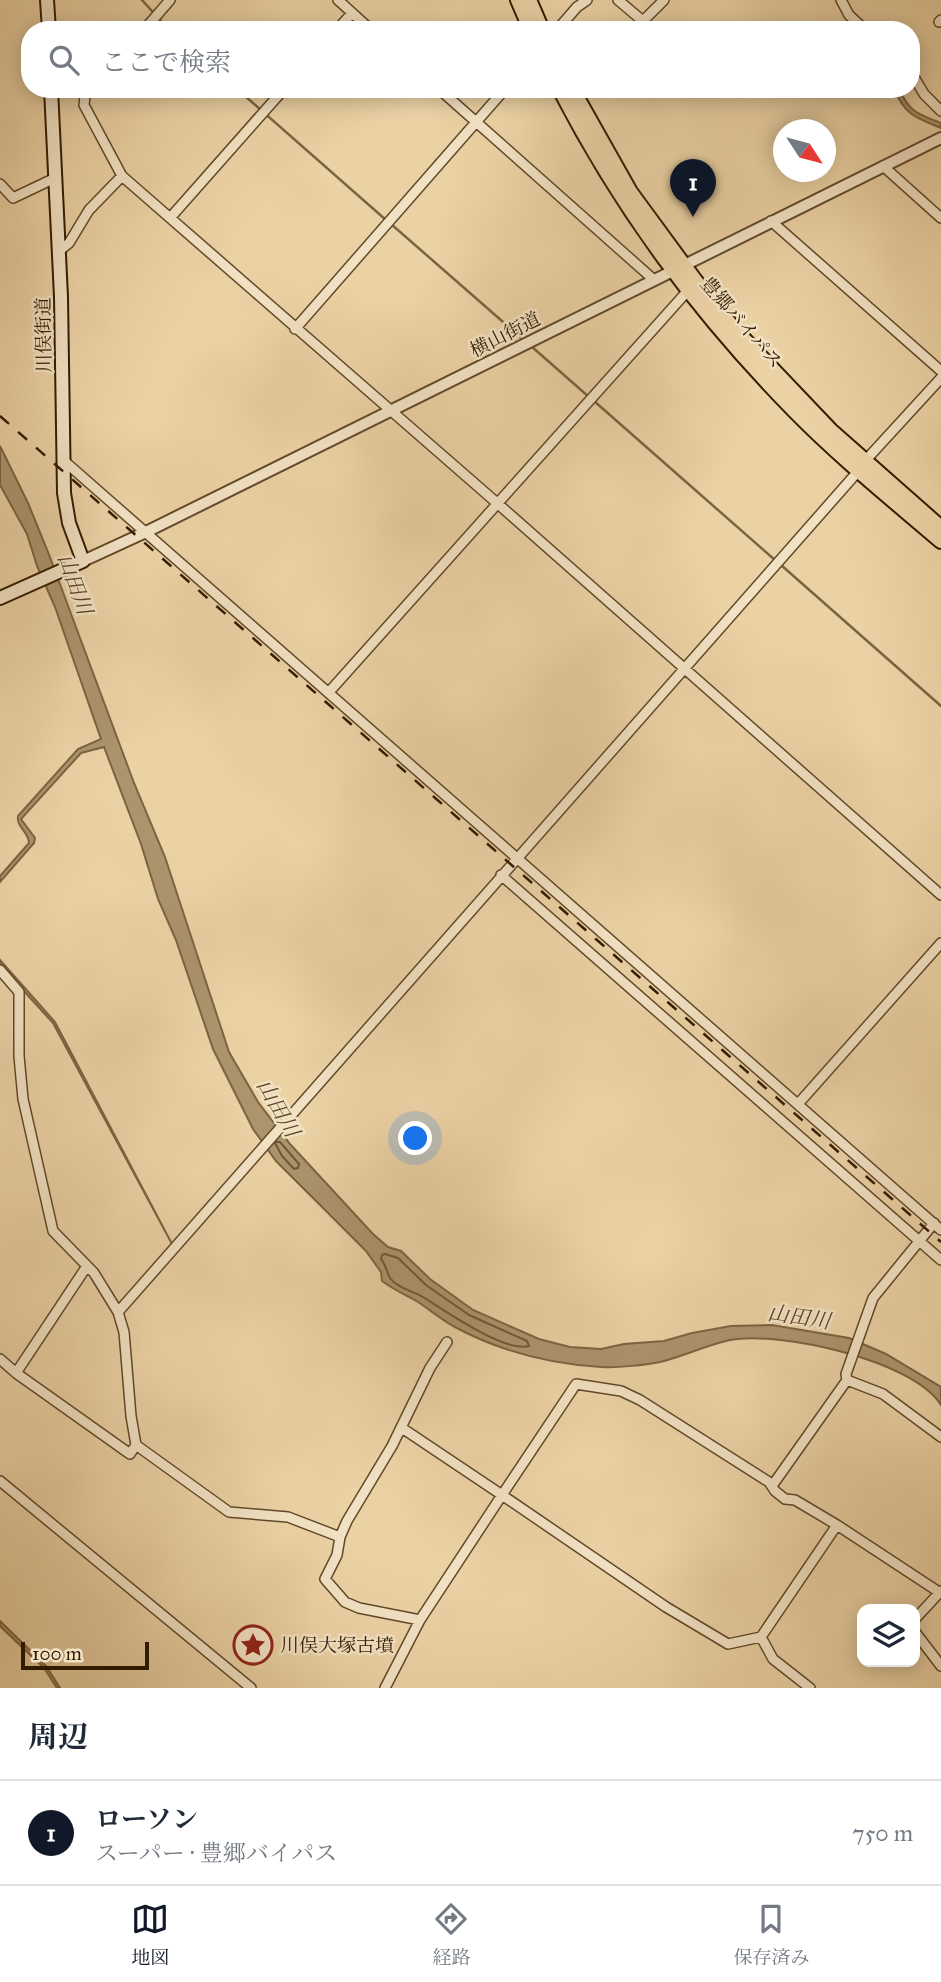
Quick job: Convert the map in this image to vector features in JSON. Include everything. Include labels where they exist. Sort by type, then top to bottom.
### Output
[{"type":"main road","points":[[47,0],[48,21]]},
{"type":"main road","points":[[518,0],[527,21]]},
{"type":"main road","points":[[529,0],[538,21]]},
{"type":"main road","name":"川俣街道","points":[[51,98],[59,251],[65,508],[83,561]]},
{"type":"main road","name":"豊郷バイパス","points":[[565,98],[621,198],[648,239],[678,267]]},
{"type":"main road","name":"豊郷バイパス","points":[[577,98],[630,192],[692,286],[862,466],[941,541]]},
{"type":"main road","name":"豊郷バイパス","points":[[862,466],[941,528]]},
{"type":"main road","points":[[0,598],[83,561]]},
{"type":"street","points":[[152,21],[170,0]]},
{"type":"street","points":[[338,0],[361,21]]},
{"type":"street","points":[[565,21],[587,0]]},
{"type":"street","points":[[618,0],[642,21]]},
{"type":"street","points":[[644,21],[664,0]]},
{"type":"street","points":[[841,0],[855,21]]},
{"type":"street","points":[[345,21],[352,13]]},
{"type":"street","points":[[920,87],[941,111]]},
{"type":"street","points":[[85,98],[84,105],[122,176],[941,895]]},
{"type":"street","points":[[170,218],[276,98]]},
{"type":"street","points":[[449,98],[653,279]]},
{"type":"street","points":[[295,329],[497,98]]},
{"type":"street","name":"横山街道","points":[[83,561],[941,138]]},
{"type":"street","points":[[883,166],[941,218]]},
{"type":"street","points":[[59,251],[69,243],[89,210],[122,176]]},
{"type":"street","points":[[0,184],[13,198],[55,178]]},
{"type":"street","points":[[771,221],[941,371]]},
{"type":"street","points":[[329,692],[692,286]]},
{"type":"street","points":[[118,1312],[941,378]]},
{"type":"street","points":[[63,460],[937,1227],[919,1240],[873,1298],[846,1377],[772,1486]]},
{"type":"street","points":[[501,875],[941,1260]]},
{"type":"street","points":[[798,1104],[941,943]]},
{"type":"street","points":[[0,970],[19,992],[19,1056],[23,1100],[53,1231],[94,1273],[118,1312],[124,1332],[136,1444],[130,1454],[0,1359]]},
{"type":"street","points":[[16,1373],[87,1266]]},
{"type":"street","points":[[420,1620],[359,1608],[345,1602],[325,1579],[337,1555],[340,1537],[347,1521],[402,1428],[430,1368],[447,1342]]},
{"type":"street","points":[[846,1377],[883,1394],[941,1437]]},
{"type":"street","points":[[385,1688],[420,1620],[576,1384],[621,1391],[640,1400],[769,1482],[785,1499],[795,1500],[940,1591],[920,1613]]},
{"type":"street","points":[[402,1428],[666,1606],[728,1644],[761,1637],[837,1525]]},
{"type":"street","points":[[136,1444],[229,1512],[288,1517],[340,1537]]},
{"type":"street","points":[[0,1481],[251,1688]]},
{"type":"street","points":[[761,1637],[773,1659],[810,1688]]},
{"type":"street","points":[[920,1639],[941,1666]]},
{"type":"water","points":[[898,98],[904,98],[916,112],[941,123],[941,128],[912,114]]},
{"type":"water","points":[[0,446],[48,552],[134,783],[165,857],[229,1052],[258,1102],[290,1144],[373,1234],[388,1247],[401,1251],[430,1279],[473,1310],[539,1339],[570,1347],[601,1349],[664,1341],[731,1326],[772,1325],[849,1338],[886,1354],[941,1387],[941,1405],[926,1389],[875,1362],[844,1352],[780,1340],[730,1340],[664,1361],[624,1367],[582,1365],[543,1359],[470,1335],[382,1281],[381,1272],[366,1251],[276,1161],[253,1129],[213,1049],[176,940],[158,899],[141,844],[104,747],[81,753],[21,819],[35,838],[34,843],[0,882],[0,876],[29,843],[18,816],[78,749],[101,739],[27,534],[0,485]]},
{"type":"water","points":[[0,960],[55,1022],[172,1244],[53,1023],[0,965]]},
{"type":"water","points":[[0,1621],[46,1666],[60,1688],[57,1688],[44,1668],[0,1626]]},
{"type":"waterway","points":[[142,0],[161,21]]},
{"type":"waterway","points":[[247,98],[386,220]]},
{"type":"waterway","points":[[391,224],[526,342]]},
{"type":"waterway","points":[[531,346],[589,397]]},
{"type":"waterway","points":[[594,401],[776,561]]},
{"type":"waterway","points":[[781,565],[941,706]]},
{"type":"railway","points":[[0,416],[941,1242]]},
{"type":"place","name":"ローソン","points":[[693,217]]},
{"type":"place","name":"川俣大塚古墳","points":[[253,1645]]},
{"type":"water label","name":"山田川","points":[[75,584]]},
{"type":"water label","name":"山田川","points":[[278,1108]]},
{"type":"water label","name":"山田川","points":[[799,1317]]}]
